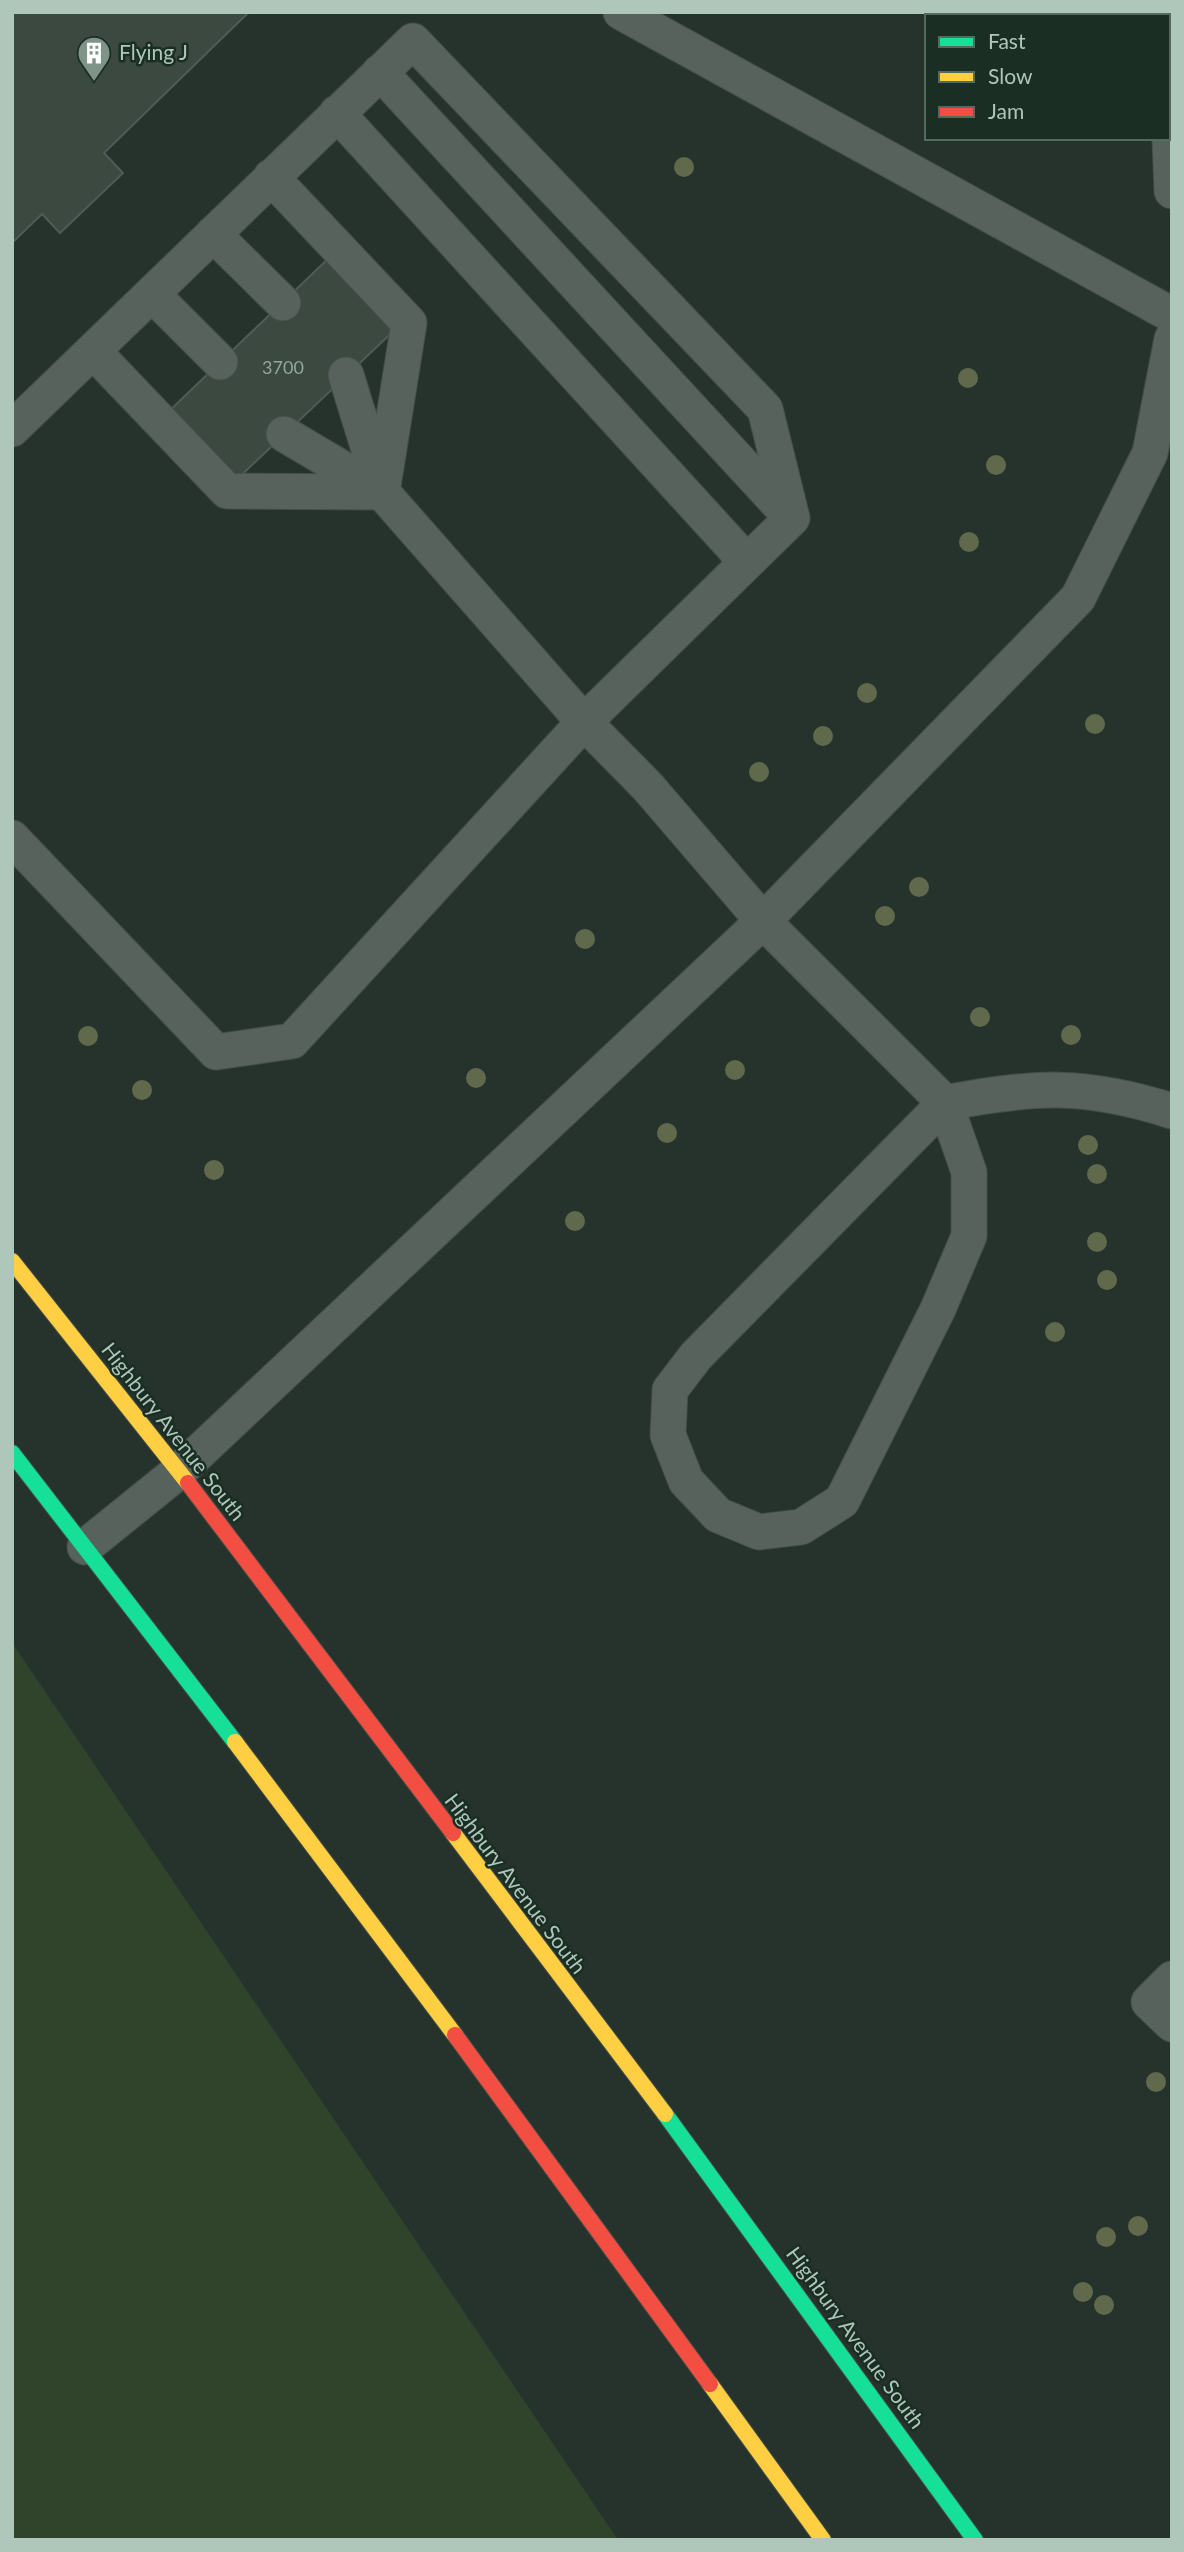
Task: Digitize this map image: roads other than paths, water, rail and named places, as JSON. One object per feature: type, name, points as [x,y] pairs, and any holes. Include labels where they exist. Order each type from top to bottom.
[{"type":"main road","name":"Highbury Avenue South","points":[[12,1261],[179,1471],[696,2155],[975,2540]]},
{"type":"main road","points":[[12,1453],[211,1708],[603,2233],[823,2540]]},
{"type":"lane","points":[[621,12],[1172,315]]},
{"type":"lane","points":[[12,429],[413,41],[765,409],[792,518]]},
{"type":"lane","points":[[380,72],[792,518]]},
{"type":"lane","points":[[337,113],[746,561]]},
{"type":"lane","points":[[1170,140],[1172,191]]},
{"type":"lane","points":[[271,177],[409,323],[382,492]]},
{"type":"lane","points":[[213,234],[283,303]]},
{"type":"lane","points":[[152,294],[220,362]]},
{"type":"lane","points":[[85,1547],[179,1471],[763,921],[1078,598],[1150,453],[1172,339]]},
{"type":"lane","points":[[93,351],[227,491],[382,492]]},
{"type":"lane","points":[[346,374],[382,492]]},
{"type":"lane","points":[[284,433],[382,492],[584,722],[648,786],[763,921],[945,1103],[969,1172],[969,1236],[932,1321],[842,1501],[801,1527],[759,1532],[718,1515],[686,1481],[668,1434],[670,1390],[696,1356],[945,1103],[1010,1091],[1059,1088],[1126,1096],[1172,1111]]},
{"type":"lane","points":[[12,838],[216,1052],[292,1041],[584,722],[792,518]]},
{"type":"lane","points":[[1172,1979],[1149,2002],[1172,2024]]},
{"type":"place","name":"Flying J","points":[[94,83]]}]
